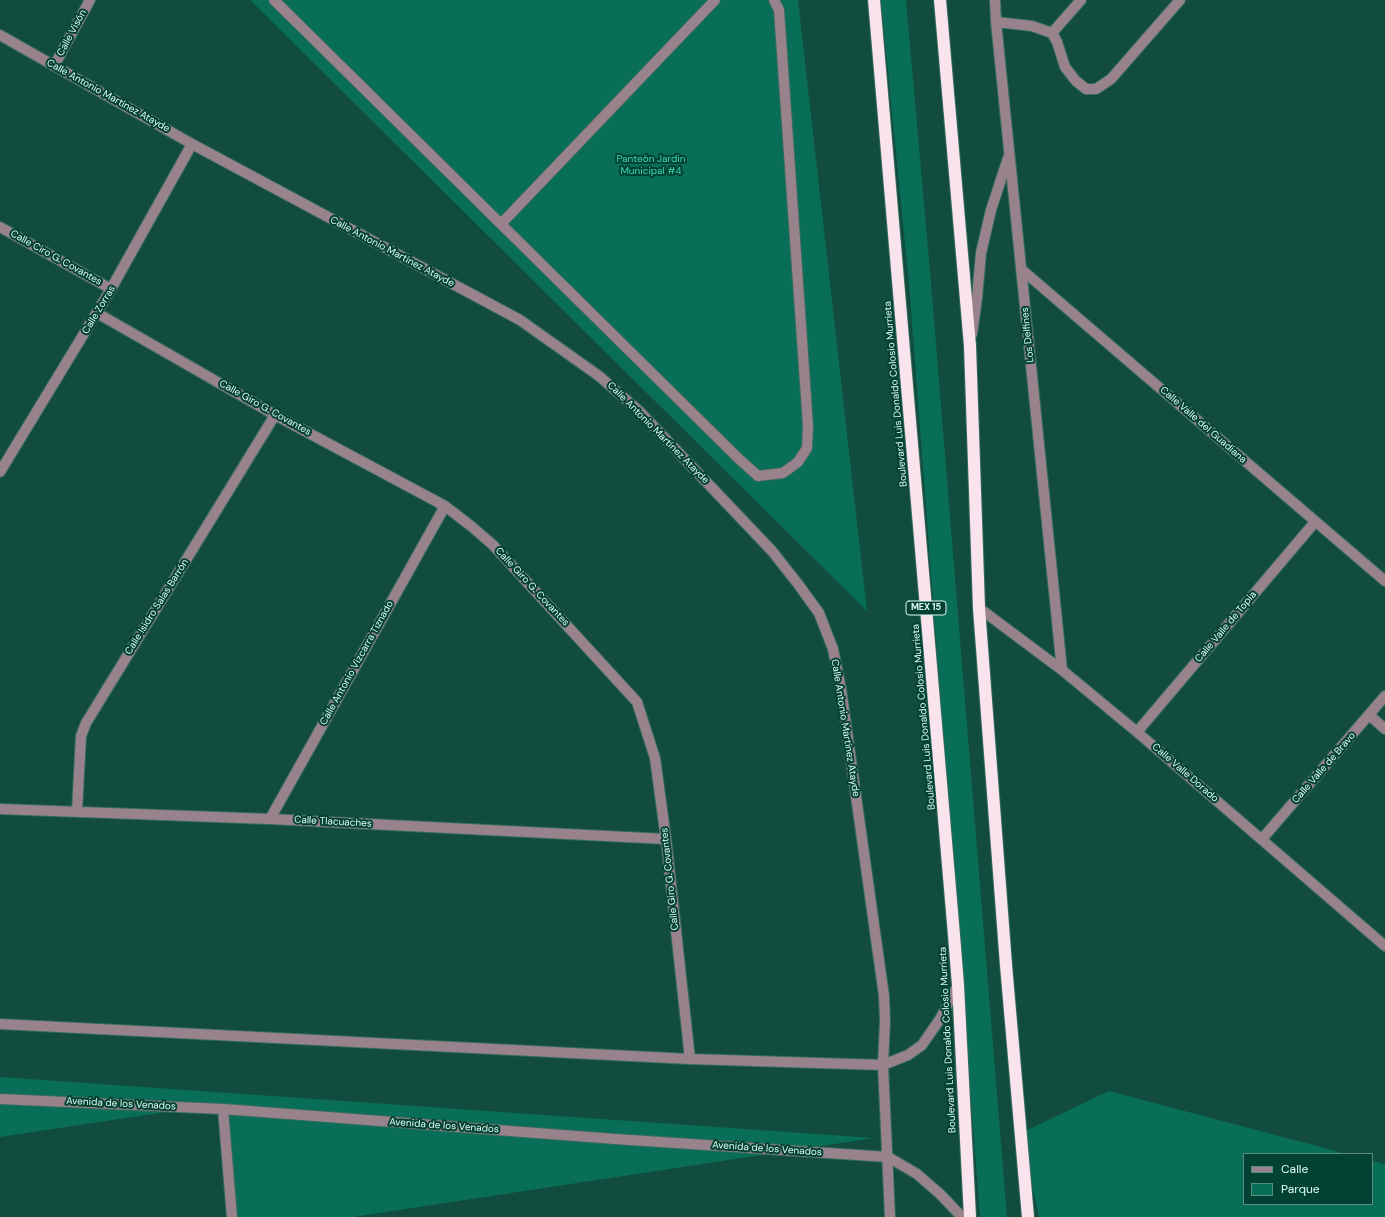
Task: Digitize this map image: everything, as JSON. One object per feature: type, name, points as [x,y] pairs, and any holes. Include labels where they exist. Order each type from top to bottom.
[{"type":"highway","name":"Boulevard Luis Donaldo Colosio Murrieta","points":[[874,0],[958,985],[970,1217]]},
{"type":"highway","points":[[940,0],[970,346],[979,608],[1006,965],[1028,1217]]},
{"type":"street","name":"Calle Visón","points":[[54,66],[90,0]]},
{"type":"street","points":[[274,0],[739,459],[758,476],[782,474],[798,462],[807,448],[808,426],[778,10],[774,0]]},
{"type":"street","points":[[501,224],[714,0]]},
{"type":"street","name":"Los Delfines","points":[[995,0],[1062,670]]},
{"type":"street","points":[[996,22],[1032,26],[1052,33],[1057,42],[1065,67],[1076,81],[1086,89],[1096,89],[1112,79],[1180,0]]},
{"type":"street","points":[[1052,33],[1079,1]]},
{"type":"street","name":"Calle Antonio Martínez Atayde","points":[[0,35],[192,144],[520,320],[599,376],[639,411],[772,551],[798,584],[819,613],[832,649],[841,689],[884,996],[885,1021],[883,1065],[890,1217]]},
{"type":"street","name":"Calle Zorras","points":[[0,472],[112,289],[192,144]]},
{"type":"street","points":[[970,346],[978,298],[982,253],[991,210],[1010,154]]},
{"type":"street","name":"Calle Ciro G. Covantes","points":[[0,227],[112,289]]},
{"type":"street","name":"Calle Valle del Guadiana","points":[[1021,269],[1385,581]]},
{"type":"street","name":"Calle Giro G. Covantes","points":[[97,313],[275,415],[445,506],[472,526],[493,546],[637,702],[655,758],[666,839],[690,1059]]},
{"type":"street","name":"Calle Isidro Salas Barrón","points":[[77,811],[81,736],[86,723],[275,415]]},
{"type":"street","name":"Calle Antonio Vizcarra Tiznado","points":[[270,819],[445,506]]},
{"type":"street","name":"Calle Valle de Topia","points":[[1137,732],[1315,522]]},
{"type":"street","name":"Calle Valle Dorado","points":[[979,608],[1062,670],[1137,732],[1385,946]]},
{"type":"street","name":"Calle Valle de Bravo","points":[[1262,839],[1385,696]]},
{"type":"street","points":[[1369,715],[1385,729]]},
{"type":"street","name":"Calle Tlacuaches","points":[[0,809],[270,819],[666,839]]},
{"type":"street","points":[[1374,936],[1385,935]]},
{"type":"street","points":[[0,1024],[690,1059],[883,1065],[908,1055],[922,1045],[940,1019],[958,985]]},
{"type":"street","name":"Avenida de los Venados","points":[[0,1099],[223,1109],[615,1139],[888,1157]]},
{"type":"street","points":[[223,1109],[232,1217]]},
{"type":"street","points":[[888,1157],[917,1174],[940,1194],[962,1217]]},
{"type":"green space","name":"Panteón Jardin Municipal #4","points":[[250,0],[798,0],[867,611]]},
{"type":"green space","points":[[881,0],[906,0],[931,283],[1007,1217],[980,1217],[909,284]]},
{"type":"green space","points":[[0,1077],[874,1138],[353,1217],[233,1217],[225,1103],[0,1137]]},
{"type":"green space","points":[[1109,1091],[1343,1153],[1243,1153],[1243,1205],[1373,1205],[1373,1161],[1385,1164],[1385,1217],[1039,1217],[1021,1133]]}]
